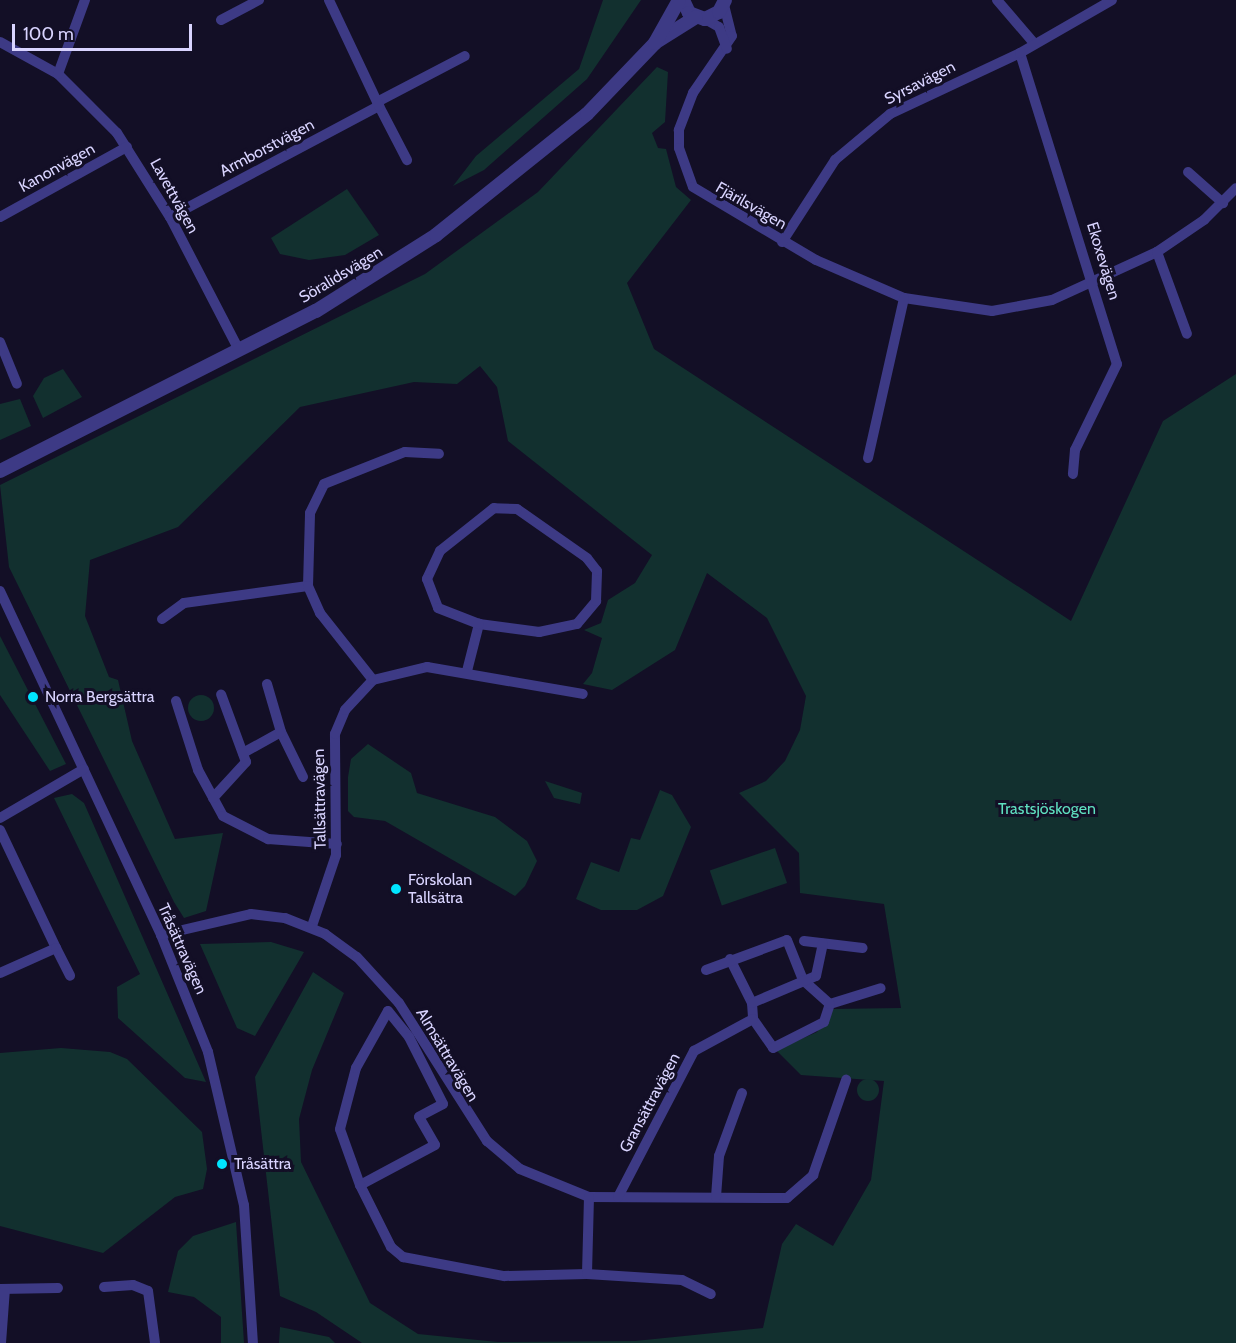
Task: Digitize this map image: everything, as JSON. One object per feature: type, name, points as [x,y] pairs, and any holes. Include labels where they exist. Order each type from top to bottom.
[{"type":"street","points":[[58,74],[85,0]]},
{"type":"street","points":[[221,20],[259,0]]},
{"type":"street","points":[[329,0],[378,104],[408,160]]},
{"type":"street","points":[[681,0],[700,18],[719,27],[727,49]]},
{"type":"street","name":"Söralidsvägen","points":[[0,471],[239,350],[356,286],[496,191],[587,114],[655,44],[681,0]]},
{"type":"street","points":[[998,0],[1033,42]]},
{"type":"street","name":"Syrsavägen","points":[[782,242],[835,160],[857,138],[916,99],[1020,53],[1033,42],[1112,0]]},
{"type":"street","points":[[725,2],[732,36],[727,49]]},
{"type":"street","name":"Söralidsvägen","points":[[655,44],[725,2]]},
{"type":"street","name":"Lavettvägen","points":[[0,42],[58,74],[126,147],[170,217],[239,350]]},
{"type":"street","name":"Fjärilsvägen","points":[[727,49],[685,109],[679,130],[682,157],[700,194],[782,242],[904,298],[970,310],[1017,310],[1094,283],[1157,252],[1223,203],[1236,188]]},
{"type":"street","name":"Ekoxevägen","points":[[1020,53],[1094,283],[1117,364],[1075,450],[1073,474]]},
{"type":"street","name":"Armborstvägen","points":[[170,217],[465,56]]},
{"type":"street","name":"Kanonvägen","points":[[1,215],[126,147]]},
{"type":"street","points":[[1188,172],[1223,203]]},
{"type":"street","points":[[1157,252],[1187,334]]},
{"type":"street","points":[[868,458],[904,298]]},
{"type":"street","points":[[0,342],[17,384]]},
{"type":"street","points":[[373,680],[320,613],[308,586],[310,513],[324,484],[405,452],[439,454]]},
{"type":"street","points":[[494,508],[518,509],[587,558],[597,571],[596,601],[577,624],[539,632],[479,624],[438,608],[428,579],[440,551],[494,508]]},
{"type":"street","points":[[162,619],[184,603],[308,586]]},
{"type":"street","name":"Tråsättravägen","points":[[0,591],[161,935],[223,1101],[244,1205],[253,1343]]},
{"type":"street","points":[[466,671],[479,624]]},
{"type":"street","name":"Tallsättravägen","points":[[312,926],[331,878],[337,844],[334,734],[345,710],[373,680],[417,666],[466,671],[583,694]]},
{"type":"street","points":[[267,684],[281,732],[303,777]]},
{"type":"street","points":[[213,798],[242,770],[243,753],[221,694]]},
{"type":"street","points":[[176,701],[198,770],[224,816],[268,839],[337,844]]},
{"type":"street","points":[[243,753],[281,732]]},
{"type":"street","points":[[0,818],[84,769]]},
{"type":"street","points":[[0,830],[70,976]]},
{"type":"street","name":"Almsättravägen","points":[[161,935],[244,915],[312,926],[357,957],[399,1003],[487,1141],[520,1169],[589,1197],[787,1198],[806,1185],[842,1103],[846,1080]]},
{"type":"street","points":[[706,970],[730,959],[787,940],[803,980],[830,1004]]},
{"type":"street","points":[[804,941],[863,948]]},
{"type":"street","points":[[752,1003],[816,976],[823,944]]},
{"type":"street","points":[[0,973],[56,948]]},
{"type":"street","points":[[730,959],[752,1003],[753,1019],[773,1048],[824,1022],[830,1004]]},
{"type":"street","points":[[830,1004],[881,987]]},
{"type":"street","points":[[360,1185],[435,1145],[419,1117],[443,1104],[409,1037],[388,1011],[356,1068],[342,1118],[344,1144],[360,1185],[392,1247],[402,1257],[480,1269],[520,1278],[587,1274],[682,1280],[711,1294]]},
{"type":"street","name":"Gransättravägen","points":[[618,1197],[694,1051],[753,1019]]},
{"type":"street","points":[[717,1197],[719,1156],[742,1093]]},
{"type":"street","points":[[587,1274],[589,1197]]},
{"type":"street","points":[[104,1287],[134,1285],[148,1291],[155,1343]]},
{"type":"street","points":[[1,1343],[2,1289],[58,1288]]},
{"type":"green space","points":[[603,0],[641,0],[587,79],[484,170],[453,186],[476,156],[579,69]]},
{"type":"green space","name":"Trastsjöskogen","points":[[657,67],[668,72],[665,122],[652,133],[658,148],[666,149],[676,187],[691,200],[627,283],[654,349],[1071,621],[1163,421],[1236,374],[1236,1343],[362,1343],[316,1312],[280,1296],[255,1077],[313,972],[344,993],[312,1070],[299,1119],[301,1162],[370,1303],[418,1334],[498,1342],[635,1341],[763,1328],[782,1244],[796,1224],[833,1246],[871,1180],[884,1081],[801,1075],[776,1050],[817,1032],[833,1009],[901,1008],[884,904],[800,893],[799,853],[739,793],[766,781],[785,761],[800,730],[806,696],[767,618],[707,573],[675,650],[612,690],[583,684],[592,673],[602,638],[584,630],[601,623],[608,600],[635,583],[652,555],[508,441],[497,387],[480,366],[457,384],[414,382],[300,407],[178,527],[90,560],[85,616],[109,677],[118,680],[132,741],[175,839],[223,833],[206,911],[184,918],[174,902],[9,567],[0,485],[425,274],[538,192]]},
{"type":"green space","points":[[347,189],[379,235],[345,255],[309,260],[280,254],[271,238]]},
{"type":"green space","points":[[63,369],[82,397],[43,418],[33,396],[44,378]]},
{"type":"green space","points":[[20,399],[31,426],[0,440],[0,404]]},
{"type":"green space","points":[[0,636],[66,764],[50,771],[0,695]]},
{"type":"green space","points":[[201,695],[210,699],[214,708],[210,717],[201,721],[192,717],[188,708],[192,699]]},
{"type":"green space","points":[[368,744],[411,773],[417,793],[495,817],[527,841],[537,861],[525,886],[515,896],[385,821],[354,817],[348,811],[348,777],[351,759]]},
{"type":"green space","points":[[545,781],[582,793],[580,804],[554,798]]},
{"type":"green space","points":[[660,790],[672,795],[691,827],[663,896],[637,910],[601,910],[576,899],[591,862],[619,872],[631,838],[640,840]]},
{"type":"green space","points":[[72,794],[84,803],[206,1082],[185,1078],[118,1018],[117,987],[140,974],[54,798]]},
{"type":"green space","points":[[775,848],[787,883],[722,905],[710,870]]},
{"type":"green space","points":[[271,942],[304,952],[255,1036],[237,1028],[200,944]]},
{"type":"green space","points":[[61,1048],[110,1052],[127,1059],[202,1132],[207,1169],[203,1189],[175,1197],[103,1253],[0,1226],[0,1053]]},
{"type":"green space","points":[[864,1079],[872,1079],[879,1086],[879,1094],[872,1101],[864,1101],[857,1094],[857,1086]]},
{"type":"green space","points":[[236,1222],[244,1343],[221,1343],[221,1317],[194,1297],[168,1292],[178,1251],[193,1236]]},
{"type":"green space","points":[[280,1327],[329,1337],[335,1343],[279,1343]]},
{"type":"place","name":"Norra Bergsättra","points":[[33,697]]},
{"type":"place","name":"Förskolan Tallsätra","points":[[396,889]]},
{"type":"place","name":"Tråsättra","points":[[222,1164]]}]
